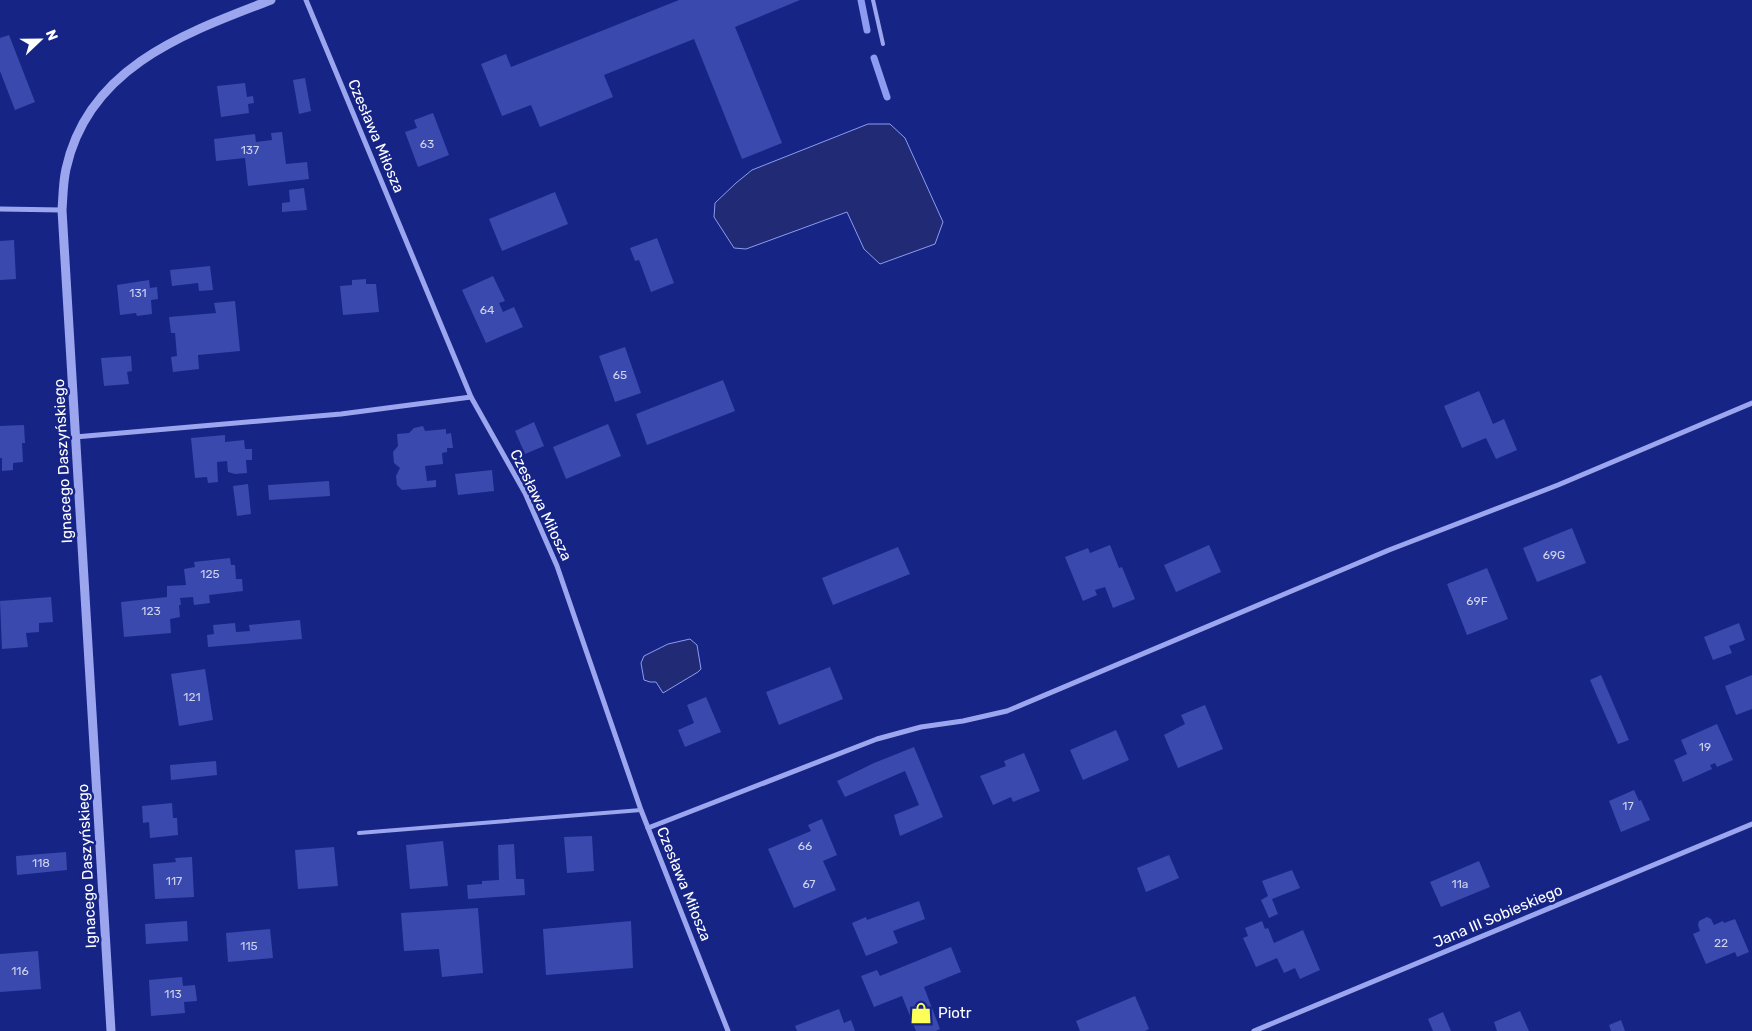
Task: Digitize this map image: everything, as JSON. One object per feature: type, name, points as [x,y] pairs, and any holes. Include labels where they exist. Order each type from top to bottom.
[{"type":"street","name":"Ignacego Daszyńskiego","points":[[111,1031],[62,210],[66,170],[82,125],[95,104],[127,70],[148,55],[178,39],[271,0]]},
{"type":"street","name":"Czesława Miłosza","points":[[306,0],[471,397],[525,493],[557,566],[641,810],[728,1031]]},
{"type":"street","points":[[0,210],[62,210]]},
{"type":"street","points":[[75,437],[341,414],[471,397]]},
{"type":"street","points":[[648,828],[877,739],[922,727],[963,721],[1007,711],[1389,550],[1558,486],[1752,403]]},
{"type":"street","name":"Jana III Sobieskiego","points":[[1254,1031],[1752,824]]},
{"type":"lane","points":[[873,0],[883,44]]},
{"type":"lane","points":[[359,833],[641,810]]},
{"type":"shaded area","points":[[868,124],[890,124],[905,138],[943,222],[935,244],[880,264],[864,249],[847,212],[746,249],[734,248],[714,217],[715,203],[736,183],[752,170]]},
{"type":"shaded area","points":[[690,639],[697,645],[701,669],[698,672],[663,693],[656,682],[644,680],[641,663],[644,656],[668,644]]},
{"type":"building","points":[[679,0],[800,0],[735,27],[782,143],[742,159],[694,39],[604,75],[613,97],[540,127],[531,105],[502,116],[481,64],[506,54],[511,67]]},
{"type":"building","points":[[9,35],[35,102],[15,110],[0,71],[0,38]]},
{"type":"building","points":[[305,78],[311,111],[299,114],[293,80]]},
{"type":"building","points":[[245,83],[247,97],[253,96],[254,103],[248,104],[249,113],[221,117],[217,86]]},
{"type":"building","points":[[433,113],[449,155],[418,167],[405,132],[417,128],[414,120]]},
{"type":"building","points":[[282,132],[286,164],[307,162],[309,179],[248,186],[245,158],[216,161],[214,139],[255,134],[256,142],[272,140],[271,133]]},
{"type":"building","points":[[304,188],[307,210],[282,212],[282,203],[290,202],[289,190]]},
{"type":"building","points":[[555,192],[568,224],[502,251],[489,219]]},
{"type":"building","points":[[657,238],[674,283],[651,292],[639,260],[635,261],[630,248]]},
{"type":"building","points":[[14,240],[16,279],[0,280],[0,241]]},
{"type":"building","points":[[210,266],[213,290],[199,291],[198,283],[172,286],[170,270]]},
{"type":"building","points":[[493,276],[505,301],[499,303],[503,312],[514,307],[523,327],[486,343],[462,290]]},
{"type":"building","points":[[366,279],[366,284],[376,284],[379,312],[343,315],[340,286],[352,285],[352,280]]},
{"type":"building","points":[[149,280],[150,288],[157,287],[158,299],[151,300],[152,314],[137,316],[136,313],[120,315],[117,285]]},
{"type":"building","points":[[235,301],[240,351],[198,355],[199,369],[173,372],[171,357],[177,356],[175,333],[171,333],[169,317],[216,313],[214,303]]},
{"type":"building","points":[[625,347],[641,393],[615,402],[599,356]]},
{"type":"building","points":[[131,356],[132,371],[127,372],[129,384],[104,386],[101,358]]},
{"type":"building","points":[[723,380],[735,411],[647,445],[636,414]]},
{"type":"building","points":[[1479,391],[1493,424],[1504,419],[1517,450],[1496,459],[1486,438],[1462,448],[1444,406]]},
{"type":"building","points":[[534,422],[544,446],[525,454],[515,431]]},
{"type":"building","points":[[608,424],[621,456],[566,479],[553,447]]},
{"type":"building","points":[[24,425],[25,443],[22,443],[23,462],[13,463],[13,470],[2,471],[0,426]]},
{"type":"building","points":[[423,426],[425,431],[446,429],[446,434],[451,433],[453,448],[447,448],[447,452],[442,453],[443,464],[425,466],[427,481],[436,480],[436,487],[402,490],[397,485],[396,476],[400,468],[394,463],[393,452],[398,446],[397,434],[409,433],[414,428]]},
{"type":"building","points":[[225,435],[225,442],[244,440],[245,449],[252,449],[252,460],[246,460],[247,473],[235,474],[228,472],[227,461],[217,462],[218,482],[208,483],[207,477],[195,478],[191,438]]},
{"type":"building","points":[[492,470],[494,491],[458,495],[455,474]]},
{"type":"building","points":[[329,481],[330,496],[269,500],[268,485]]},
{"type":"building","points":[[248,484],[251,514],[237,516],[233,486]]},
{"type":"building","points":[[1572,528],[1586,563],[1537,582],[1523,548]]},
{"type":"building","points":[[1110,545],[1119,568],[1122,567],[1135,599],[1113,608],[1105,587],[1095,590],[1097,595],[1083,601],[1065,557],[1088,548],[1090,553]]},
{"type":"building","points":[[1209,545],[1221,572],[1176,592],[1164,565]]},
{"type":"building","points":[[898,547],[910,574],[833,605],[822,578]]},
{"type":"building","points":[[230,558],[231,565],[235,565],[236,579],[242,579],[243,591],[209,595],[210,603],[194,605],[193,597],[180,598],[180,617],[170,619],[171,633],[124,637],[121,602],[167,597],[167,586],[186,585],[184,569],[195,567],[194,562]]},
{"type":"building","points":[[1487,568],[1508,619],[1467,635],[1447,584]]},
{"type":"building","points":[[51,597],[53,622],[39,623],[39,632],[26,633],[28,647],[2,649],[0,601]]},
{"type":"building","points":[[300,620],[302,639],[208,647],[207,635],[214,634],[213,625],[235,623],[236,632],[250,631],[249,625]]},
{"type":"building","points":[[1739,623],[1745,640],[1729,646],[1732,653],[1713,660],[1704,637]]},
{"type":"building","points":[[830,667],[843,699],[779,725],[766,692]]},
{"type":"building","points":[[205,669],[213,720],[179,726],[171,674]]},
{"type":"building","points":[[1601,675],[1629,740],[1618,744],[1590,680]]},
{"type":"building","points":[[1752,675],[1752,709],[1736,715],[1725,686]]},
{"type":"building","points":[[706,697],[721,732],[685,747],[678,730],[694,723],[687,705]]},
{"type":"building","points":[[1205,705],[1223,749],[1178,768],[1164,735],[1185,724],[1181,715]]},
{"type":"building","points":[[1717,724],[1733,760],[1717,767],[1715,763],[1710,765],[1712,769],[1683,782],[1674,760],[1687,754],[1681,740]]},
{"type":"building","points":[[1116,730],[1129,760],[1083,780],[1070,750]]},
{"type":"building","points":[[914,747],[943,817],[900,836],[894,815],[919,805],[905,771],[845,797],[837,781],[874,763]]},
{"type":"building","points":[[1024,753],[1040,791],[1013,802],[1011,797],[993,805],[980,776],[1006,766],[1004,761]]},
{"type":"building","points":[[216,761],[217,775],[171,780],[170,765]]},
{"type":"building","points":[[1634,790],[1650,820],[1621,832],[1609,801]]},
{"type":"building","points":[[172,803],[173,818],[177,818],[178,835],[150,838],[149,822],[143,823],[142,806]]},
{"type":"building","points":[[822,819],[837,855],[823,861],[836,890],[794,908],[768,849],[811,831],[808,825]]},
{"type":"building","points":[[592,836],[594,871],[567,873],[564,837]]},
{"type":"building","points":[[443,841],[448,886],[410,889],[406,845]]},
{"type":"building","points":[[514,844],[516,879],[524,879],[525,895],[468,899],[467,885],[482,884],[482,881],[499,880],[498,845]]},
{"type":"building","points":[[334,847],[338,886],[298,889],[295,850]]},
{"type":"building","points":[[66,852],[67,870],[17,875],[16,856]]},
{"type":"building","points":[[1169,855],[1179,878],[1146,892],[1137,868]]},
{"type":"building","points":[[192,857],[194,897],[155,899],[153,864],[176,862],[175,858]]},
{"type":"building","points":[[1479,861],[1490,887],[1441,907],[1430,882]]},
{"type":"building","points":[[1292,870],[1300,888],[1272,899],[1278,914],[1269,918],[1261,900],[1268,896],[1262,881]]},
{"type":"building","points":[[919,901],[925,919],[893,931],[898,943],[866,956],[852,923],[866,917],[867,920]]},
{"type":"building","points":[[478,908],[483,973],[442,977],[439,949],[404,951],[401,913]]},
{"type":"building","points":[[1707,917],[1711,919],[1714,925],[1735,919],[1749,952],[1737,957],[1735,952],[1706,964],[1693,934],[1700,931],[1699,921]]},
{"type":"building","points":[[187,921],[188,941],[146,944],[145,924]]},
{"type":"building","points":[[631,921],[633,968],[546,975],[543,929]]},
{"type":"building","points":[[1262,921],[1265,929],[1268,928],[1274,943],[1303,930],[1320,970],[1300,979],[1295,968],[1284,973],[1277,958],[1256,967],[1243,938],[1248,936],[1245,928]]},
{"type":"building","points":[[270,929],[273,958],[228,962],[226,933]]},
{"type":"building","points":[[951,947],[961,972],[924,987],[940,1029],[936,1031],[916,1031],[902,996],[874,1007],[861,976],[877,970],[880,976]]},
{"type":"building","points":[[38,951],[41,989],[0,992],[0,954]]},
{"type":"building","points":[[182,977],[183,986],[195,985],[197,1001],[184,1002],[185,1013],[151,1016],[149,980]]},
{"type":"building","points":[[1135,996],[1149,1029],[1145,1031],[1080,1031],[1076,1021]]},
{"type":"building","points":[[839,1009],[844,1023],[851,1020],[855,1031],[797,1031],[795,1026]]},
{"type":"building","points":[[1520,1011],[1529,1031],[1497,1031],[1494,1022]]},
{"type":"building","points":[[1443,1012],[1451,1031],[1433,1031],[1428,1019]]},
{"type":"building","points":[[1621,1020],[1625,1031],[1611,1031],[1609,1025]]},
{"type":"waterway","points":[[861,0],[867,30]]},
{"type":"waterway","points":[[874,58],[887,97]]},
{"type":"place","name":"Piotr","points":[[921,1013]]}]
